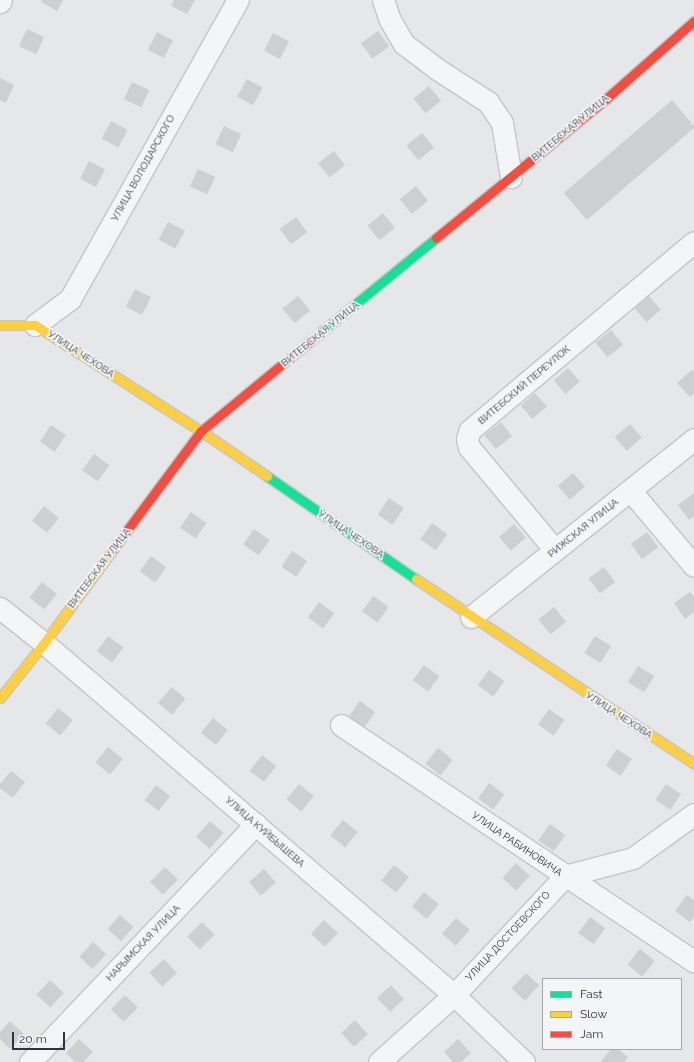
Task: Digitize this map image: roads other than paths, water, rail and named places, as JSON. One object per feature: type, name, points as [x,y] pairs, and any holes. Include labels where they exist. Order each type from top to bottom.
[{"type":"street","name":"УЛИЦА ВОЛОДАРСКОГО","points":[[35,325],[70,299],[238,0]]},
{"type":"street","points":[[383,0],[390,20],[404,44],[437,69],[488,102],[502,123],[511,177]]},
{"type":"street","name":"ВИТЕБСКАЯ УЛИЦА","points":[[0,698],[44,643],[201,431],[607,98],[694,21]]},
{"type":"street","name":"ВИТЕБСКИЙ ПЕРЕУЛОК","points":[[555,550],[469,447],[467,439],[470,430],[694,242]]},
{"type":"street","points":[[0,325],[35,325]]},
{"type":"street","name":"УЛИЦА ЧЕХОВА","points":[[35,325],[201,431],[471,617],[694,764]]},
{"type":"street","name":"РИЖСКАЯ УЛИЦА","points":[[471,617],[694,439]]},
{"type":"street","points":[[630,490],[694,566]]},
{"type":"street","name":"УЛИЦА КУЙБЫШЕВА","points":[[0,608],[44,643],[454,995],[524,1062]]},
{"type":"street","name":"УЛИЦА РАБИНОВИЧА","points":[[341,725],[694,961]]},
{"type":"street","points":[[565,876],[634,858],[694,814]]},
{"type":"street","name":"НАРЫМСКАЯ УЛИЦА","points":[[30,1062],[256,824]]},
{"type":"street","name":"УЛИЦА ДОСТОЕВСКОГО","points":[[378,1062],[454,995],[565,876]]}]
